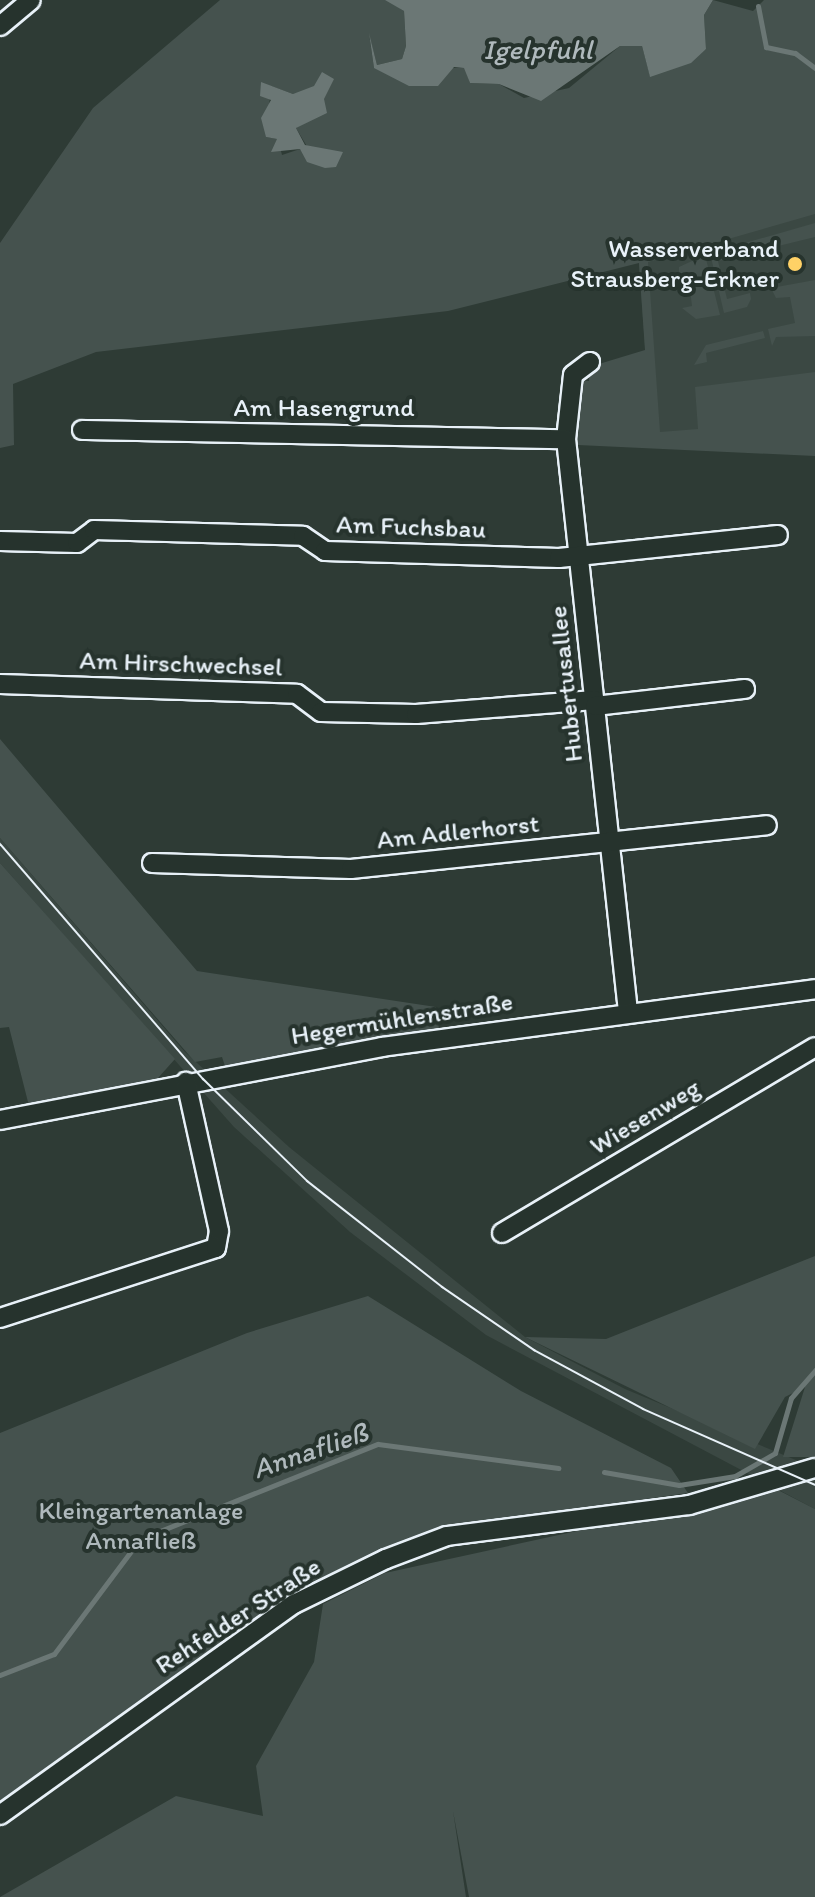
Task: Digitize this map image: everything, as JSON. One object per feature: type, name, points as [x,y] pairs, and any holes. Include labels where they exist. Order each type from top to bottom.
[{"type":"street","points":[[0,26],[31,0]]},
{"type":"street","name":"Hubertusallee","points":[[590,362],[573,375],[566,439],[628,1012]]},
{"type":"street","name":"Am Hasengrund","points":[[82,430],[566,439]]},
{"type":"street","name":"Am Fuchsbau","points":[[0,541],[77,543],[94,530],[303,536],[325,551],[580,555],[778,535]]},
{"type":"street","name":"Am Hirschwechsel","points":[[0,684],[297,694],[321,712],[416,714],[594,703],[745,689]]},
{"type":"street","name":"Am Adlerhorst","points":[[152,863],[351,869],[767,825]]},
{"type":"street","name":"Hegermühlenstraße","points":[[0,1120],[186,1082],[628,1012],[815,989]]},
{"type":"street","name":"Wiesenweg","points":[[502,1233],[815,1047]]},
{"type":"street","points":[[0,1318],[216,1248],[219,1231],[186,1082]]},
{"type":"street","name":"Rehfelder Straße","points":[[0,1815],[294,1604],[386,1559],[447,1536],[689,1505],[815,1468]]},
{"type":"shaded area","points":[[815,181],[815,451],[652,447],[639,263]]},
{"type":"shaded area","points":[[0,838],[185,1052],[289,1147],[525,1337],[625,1389],[815,1468],[815,1509],[486,1335],[350,1232],[234,1127],[0,863]]},
{"type":"green space","points":[[220,0],[388,0],[404,11],[406,46],[402,59],[377,65],[369,34],[374,68],[465,68],[470,83],[499,84],[524,98],[569,88],[620,46],[642,46],[650,76],[667,70],[706,49],[704,15],[713,0],[753,11],[764,0],[815,0],[815,214],[648,262],[660,432],[698,429],[695,387],[815,372],[815,456],[578,445],[579,381],[589,381],[589,367],[645,350],[639,263],[448,311],[96,352],[13,384],[14,445],[0,448],[0,243],[93,108]],"holes":[[[271,86],[293,94],[326,90],[296,128],[318,165],[300,149],[282,155],[278,139],[266,137]]]},
{"type":"green space","points":[[815,223],[815,237],[718,261],[727,299],[750,293],[751,299],[747,307],[724,313],[710,253]]},
{"type":"green space","points":[[705,255],[720,315],[696,319],[682,308],[692,306],[688,274],[679,275],[679,267]]},
{"type":"green space","points":[[815,280],[815,336],[776,337],[772,346],[768,329],[795,323],[790,297],[776,298],[771,288]]},
{"type":"green space","points":[[763,331],[765,338],[706,353],[707,362],[694,365],[706,345]]},
{"type":"green space","points":[[0,739],[197,971],[436,1007],[439,1029],[225,1066],[222,1057],[195,1062],[0,838]]},
{"type":"green space","points":[[0,863],[175,1059],[158,1078],[29,1106],[9,1027],[0,1028]]},
{"type":"green space","points":[[815,1256],[815,1457],[783,1457],[805,1387],[785,1397],[755,1449],[525,1337],[606,1339]]},
{"type":"green space","name":"Kleingartenanlage Annafließ","points":[[368,1296],[521,1391],[671,1468],[688,1493],[443,1528],[303,1585],[0,1802],[0,1433],[247,1333]]},
{"type":"green space","points":[[774,1488],[815,1509],[815,1897],[469,1897],[453,1811],[466,1897],[0,1897],[176,1796],[263,1816],[256,1766],[314,1662],[323,1604],[385,1573]]},
{"type":"water","name":"Igelpfuhl","points":[[385,0],[713,0],[704,15],[706,49],[691,63],[650,77],[642,46],[620,46],[541,101],[499,84],[470,83],[464,68],[454,67],[438,86],[409,86],[374,68],[369,33],[377,65],[402,59],[406,46],[404,11]]},
{"type":"water","points":[[322,72],[334,79],[324,99],[327,113],[296,128],[305,145],[343,152],[336,167],[325,168],[307,162],[300,149],[271,152],[277,139],[266,137],[261,118],[271,100],[260,96],[261,82],[293,94],[314,86]]},
{"type":"waterway","points":[[758,6],[766,47],[795,53],[815,68]]},
{"type":"waterway","name":"Annafließ","points":[[604,1472],[679,1485],[735,1476],[775,1453],[791,1398],[815,1370]]},
{"type":"waterway","name":"Annafließ","points":[[0,1675],[54,1654],[140,1539],[378,1444],[558,1468]]},
{"type":"tram line","points":[[0,844],[203,1079],[307,1181],[442,1287],[534,1350],[643,1409],[815,1485]]},
{"type":"place","name":"Wasserverband Strausberg-Erkner","points":[[795,264]]}]
